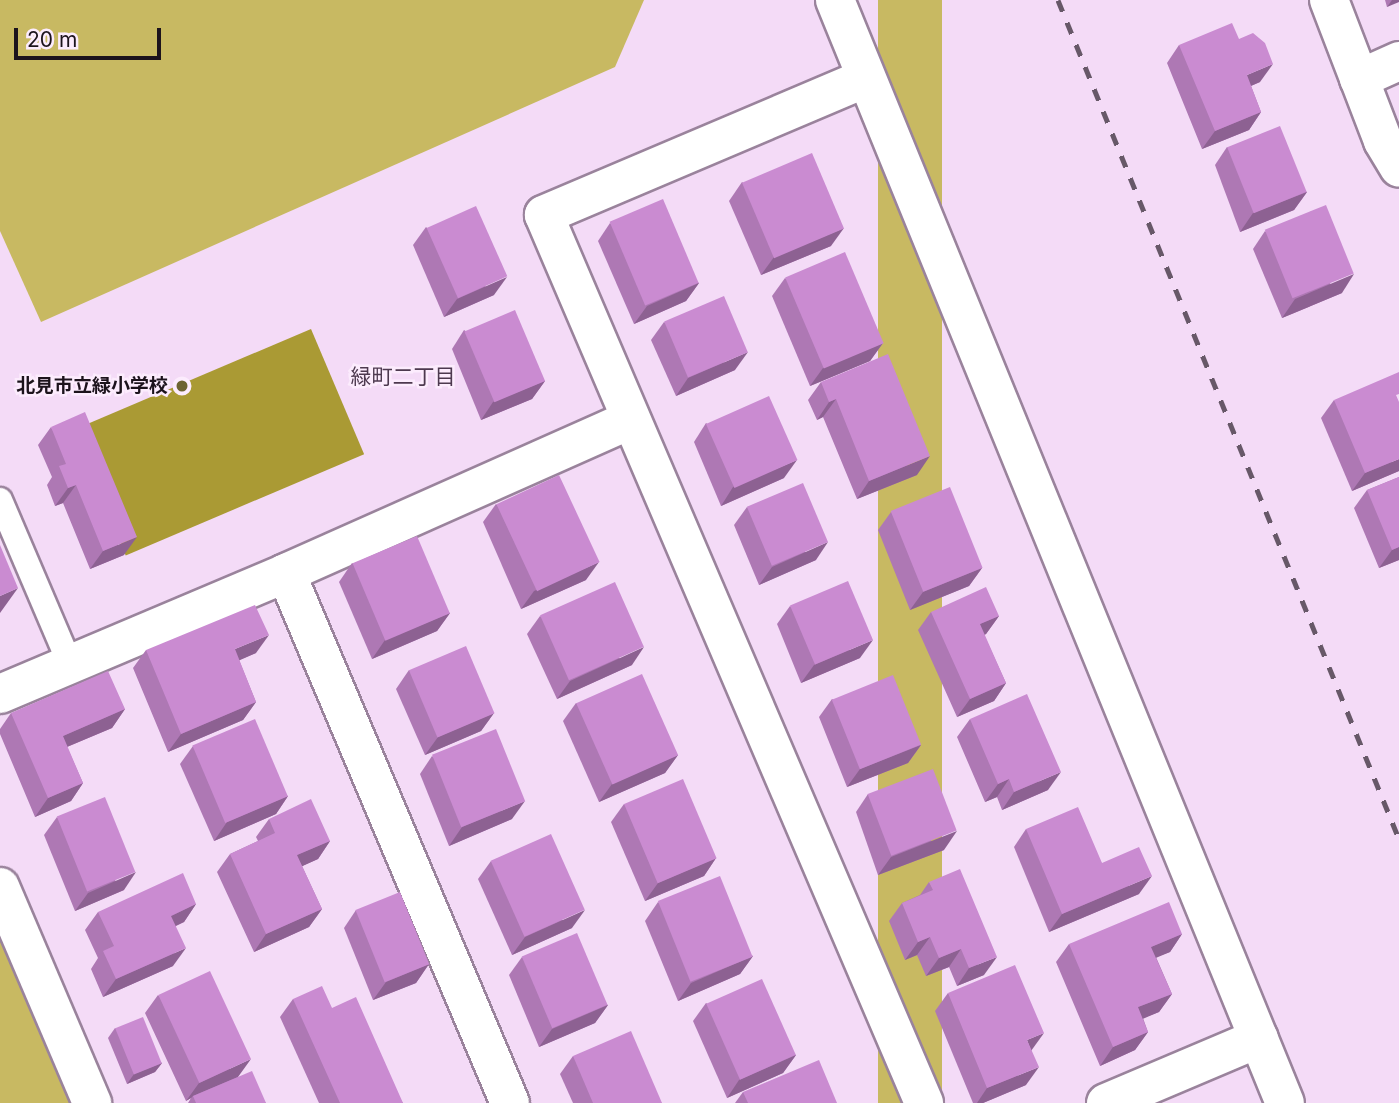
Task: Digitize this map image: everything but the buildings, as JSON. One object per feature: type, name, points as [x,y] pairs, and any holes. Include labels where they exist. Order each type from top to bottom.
[{"type":"street","points":[[835,0],[1285,1103]]},
{"type":"street","points":[[1329,0],[1382,141],[1399,167]]},
{"type":"street","points":[[1359,79],[1399,61]]},
{"type":"street","points":[[866,78],[544,215],[924,1103]]},
{"type":"street","points":[[0,694],[286,573],[630,420]]},
{"type":"street","points":[[286,573],[510,1103]]},
{"type":"street","points":[[0,887],[92,1103]]},
{"type":"street","points":[[1106,1103],[1259,1038]]},
{"type":"lane","points":[[0,499],[70,664]]},
{"type":"shaded area","points":[[0,0],[644,0],[615,67],[41,322],[0,231]]},
{"type":"shaded area","points":[[878,0],[942,0],[942,1103],[878,1103]]},
{"type":"shaded area","points":[[311,329],[364,454],[126,555],[73,430]]},
{"type":"shaded area","points":[[0,938],[70,1103],[0,1103]]},
{"type":"railway","points":[[1058,0],[1399,839]]},
{"type":"place","name":"北見市立緑小学校","points":[[182,386]]},
{"type":"district","name":"緑町二丁目","points":[[403,377]]}]
